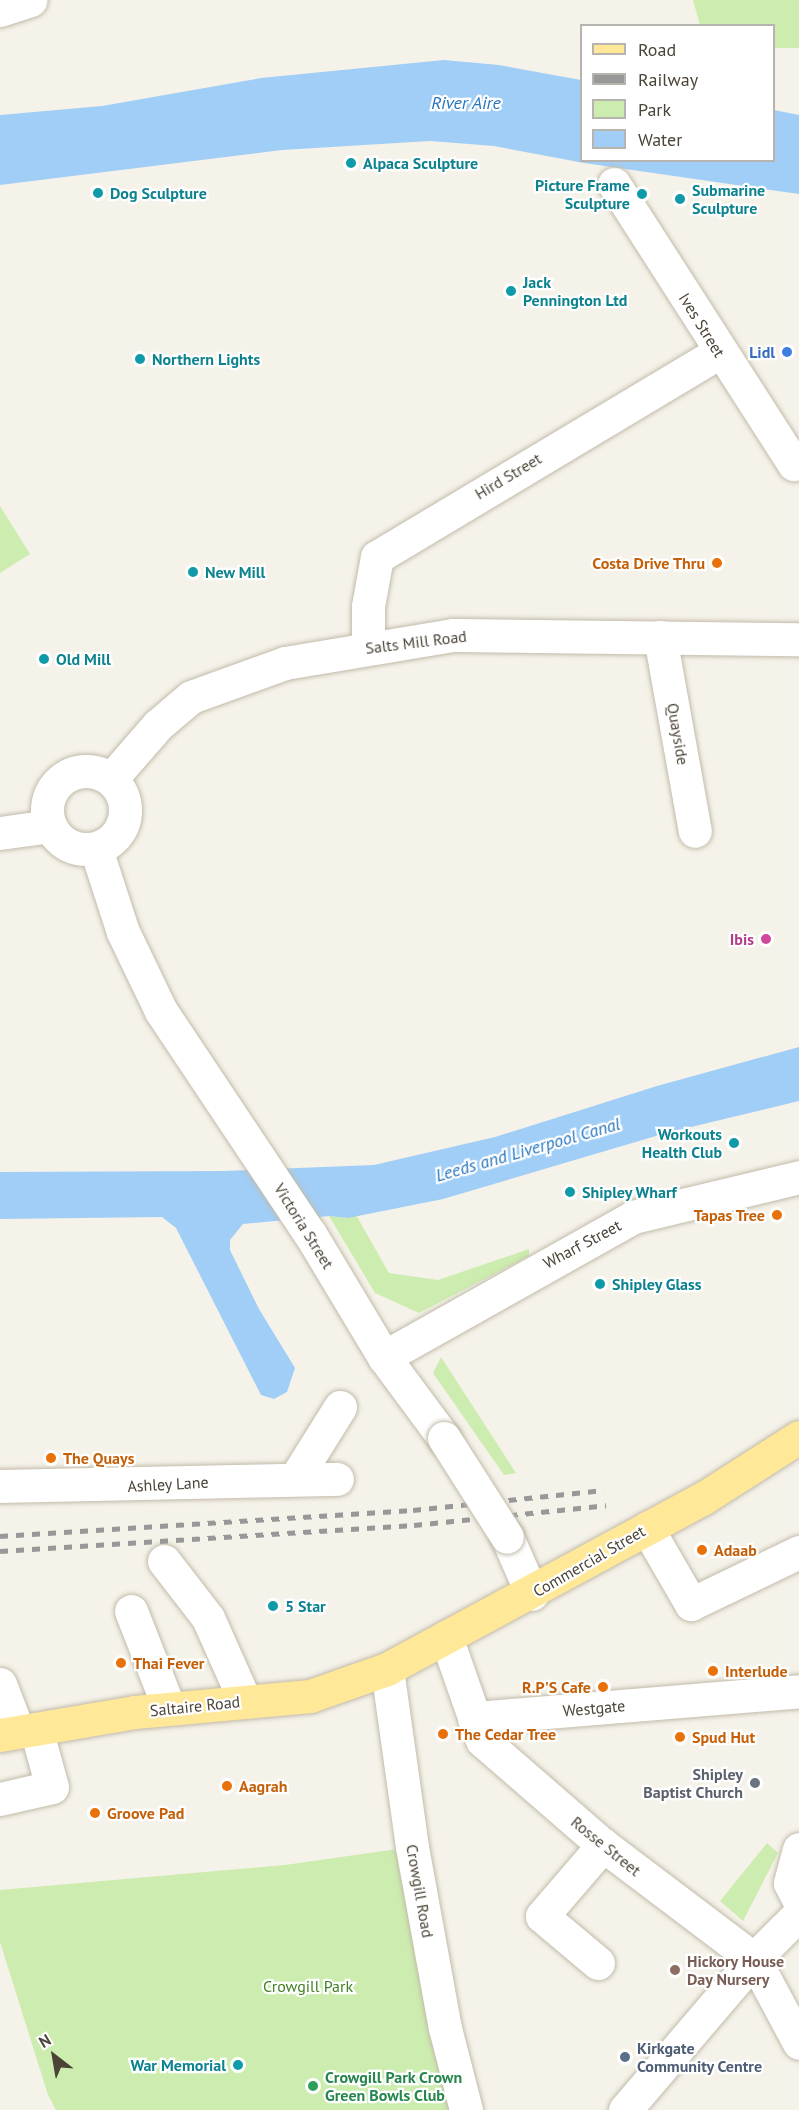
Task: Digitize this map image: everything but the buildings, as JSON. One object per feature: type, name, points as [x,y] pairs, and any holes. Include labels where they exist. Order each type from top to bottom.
[{"type":"main road","name":"Commercial Street","points":[[387,1669],[532,1594],[795,1443]]},
{"type":"main road","name":"Saltaire Road","points":[[18,1731],[170,1708],[310,1696],[387,1669]]},
{"type":"street","points":[[0,10],[30,0]]},
{"type":"street","name":"Ives Street","points":[[614,184],[719,352],[794,464]]},
{"type":"street","name":"Hird Street","points":[[368,647],[369,598],[377,557],[719,352]]},
{"type":"street","name":"Salts Mill Road","points":[[111,779],[158,725],[191,697],[285,663],[368,647],[453,635],[799,639]]},
{"type":"street","name":"Quayside","points":[[660,637],[695,831]]},
{"type":"street","points":[[85,770],[111,779],[120,789],[126,814],[114,839],[96,849],[74,848],[62,841],[50,826],[46,813],[49,796],[60,780],[85,770]]},
{"type":"street","points":[[0,834],[50,826]]},
{"type":"street","name":"Victoria Street","points":[[96,849],[123,932],[161,1011],[309,1234],[384,1357],[444,1438],[507,1537],[532,1594]]},
{"type":"street","name":"Wharf Street","points":[[384,1357],[633,1217],[798,1181]]},
{"type":"street","points":[[296,1479],[339,1407]]},
{"type":"street","name":"Ashley Lane","points":[[0,1486],[138,1486],[337,1479]]},
{"type":"street","points":[[647,1528],[691,1604],[799,1552]]},
{"type":"street","points":[[164,1561],[208,1618],[246,1701]]},
{"type":"street","points":[[131,1611],[170,1708]]},
{"type":"street","points":[[446,1637],[474,1718]]},
{"type":"street","name":"Crowgill Road","points":[[387,1669],[412,1846],[445,2028],[466,2110]]},
{"type":"street","points":[[0,1684],[18,1731],[52,1787],[0,1799]]},
{"type":"street","name":"Westgate","points":[[474,1718],[799,1691]]},
{"type":"street","name":"Rosse Street","points":[[474,1718],[482,1740],[603,1845],[754,1959]]},
{"type":"street","points":[[597,1963],[542,1916],[603,1845]]},
{"type":"street","points":[[799,1849],[789,1882],[799,1901]]},
{"type":"street","points":[[625,2110],[754,1959],[799,1914]]},
{"type":"street","points":[[754,1959],[799,2043]]},
{"type":"green space","points":[[693,0],[799,0],[799,48],[775,48],[775,24],[700,24]]},
{"type":"green space","points":[[0,506],[30,554],[0,573]]},
{"type":"green space","points":[[356,1215],[389,1273],[438,1280],[529,1249],[529,1256],[419,1313],[375,1293],[329,1216],[348,1218]]},
{"type":"green space","points":[[441,1357],[516,1473],[504,1475],[433,1373]]},
{"type":"green space","points":[[767,1843],[778,1853],[743,1921],[720,1901]]},
{"type":"green space","name":"Crowgill Park","points":[[412,1847],[455,2110],[56,2110],[48,2095],[0,1942],[0,1890],[285,1865]]},
{"type":"water","name":"River Aire","points":[[444,60],[499,65],[580,80],[580,162],[775,162],[775,110],[799,115],[799,194],[584,163],[494,146],[430,141],[282,150],[0,185],[0,115],[102,106],[261,78]]},
{"type":"water","name":"Leeds and Liverpool Canal","points":[[799,1047],[799,1101],[666,1133],[443,1199],[348,1218],[329,1216],[243,1224],[230,1240],[230,1250],[259,1309],[295,1368],[287,1392],[274,1399],[261,1395],[176,1228],[162,1217],[0,1219],[0,1172],[224,1171],[374,1165],[495,1137],[657,1086]]},
{"type":"railway","points":[[0,1536],[413,1510],[604,1490]]},
{"type":"railway","points":[[0,1551],[414,1525],[606,1505]]},
{"type":"place","name":"Alpaca Sculpture","points":[[351,163]]},
{"type":"place","name":"Dog Sculpture","points":[[98,193]]},
{"type":"place","name":"Picture Frame Sculpture","points":[[642,194]]},
{"type":"place","name":"Submarine Sculpture","points":[[680,199]]},
{"type":"place","name":"Jack Pennington Ltd","points":[[511,291]]},
{"type":"place","name":"Lidl","points":[[787,352]]},
{"type":"place","name":"Northern Lights","points":[[140,359]]},
{"type":"place","name":"Costa Drive Thru","points":[[717,563]]},
{"type":"place","name":"New Mill","points":[[193,572]]},
{"type":"place","name":"Old Mill","points":[[44,659]]},
{"type":"place","name":"Ibis","points":[[766,939]]},
{"type":"place","name":"Workouts Health Club","points":[[734,1143]]},
{"type":"place","name":"Shipley Wharf","points":[[570,1192]]},
{"type":"place","name":"Tapas Tree","points":[[777,1215]]},
{"type":"place","name":"Shipley Glass","points":[[600,1284]]},
{"type":"place","name":"The Quays","points":[[51,1458]]},
{"type":"place","name":"Adaab","points":[[702,1550]]},
{"type":"place","name":"5 Star","points":[[273,1606]]},
{"type":"place","name":"Thai Fever","points":[[121,1663]]},
{"type":"place","name":"Interlude","points":[[713,1671]]},
{"type":"place","name":"R.P'S Cafe","points":[[603,1687]]},
{"type":"place","name":"The Cedar Tree","points":[[443,1734]]},
{"type":"place","name":"Spud Hut","points":[[680,1737]]},
{"type":"place","name":"Shipley Baptist Church","points":[[755,1783]]},
{"type":"place","name":"Aagrah","points":[[227,1786]]},
{"type":"place","name":"Groove Pad","points":[[95,1813]]},
{"type":"place","name":"Hickory House Day Nursery","points":[[675,1970]]},
{"type":"place","name":"Kirkgate Community Centre","points":[[625,2057]]},
{"type":"place","name":"War Memorial","points":[[238,2065]]},
{"type":"place","name":"Crowgill Park Crown Green Bowls Club","points":[[313,2086]]}]
